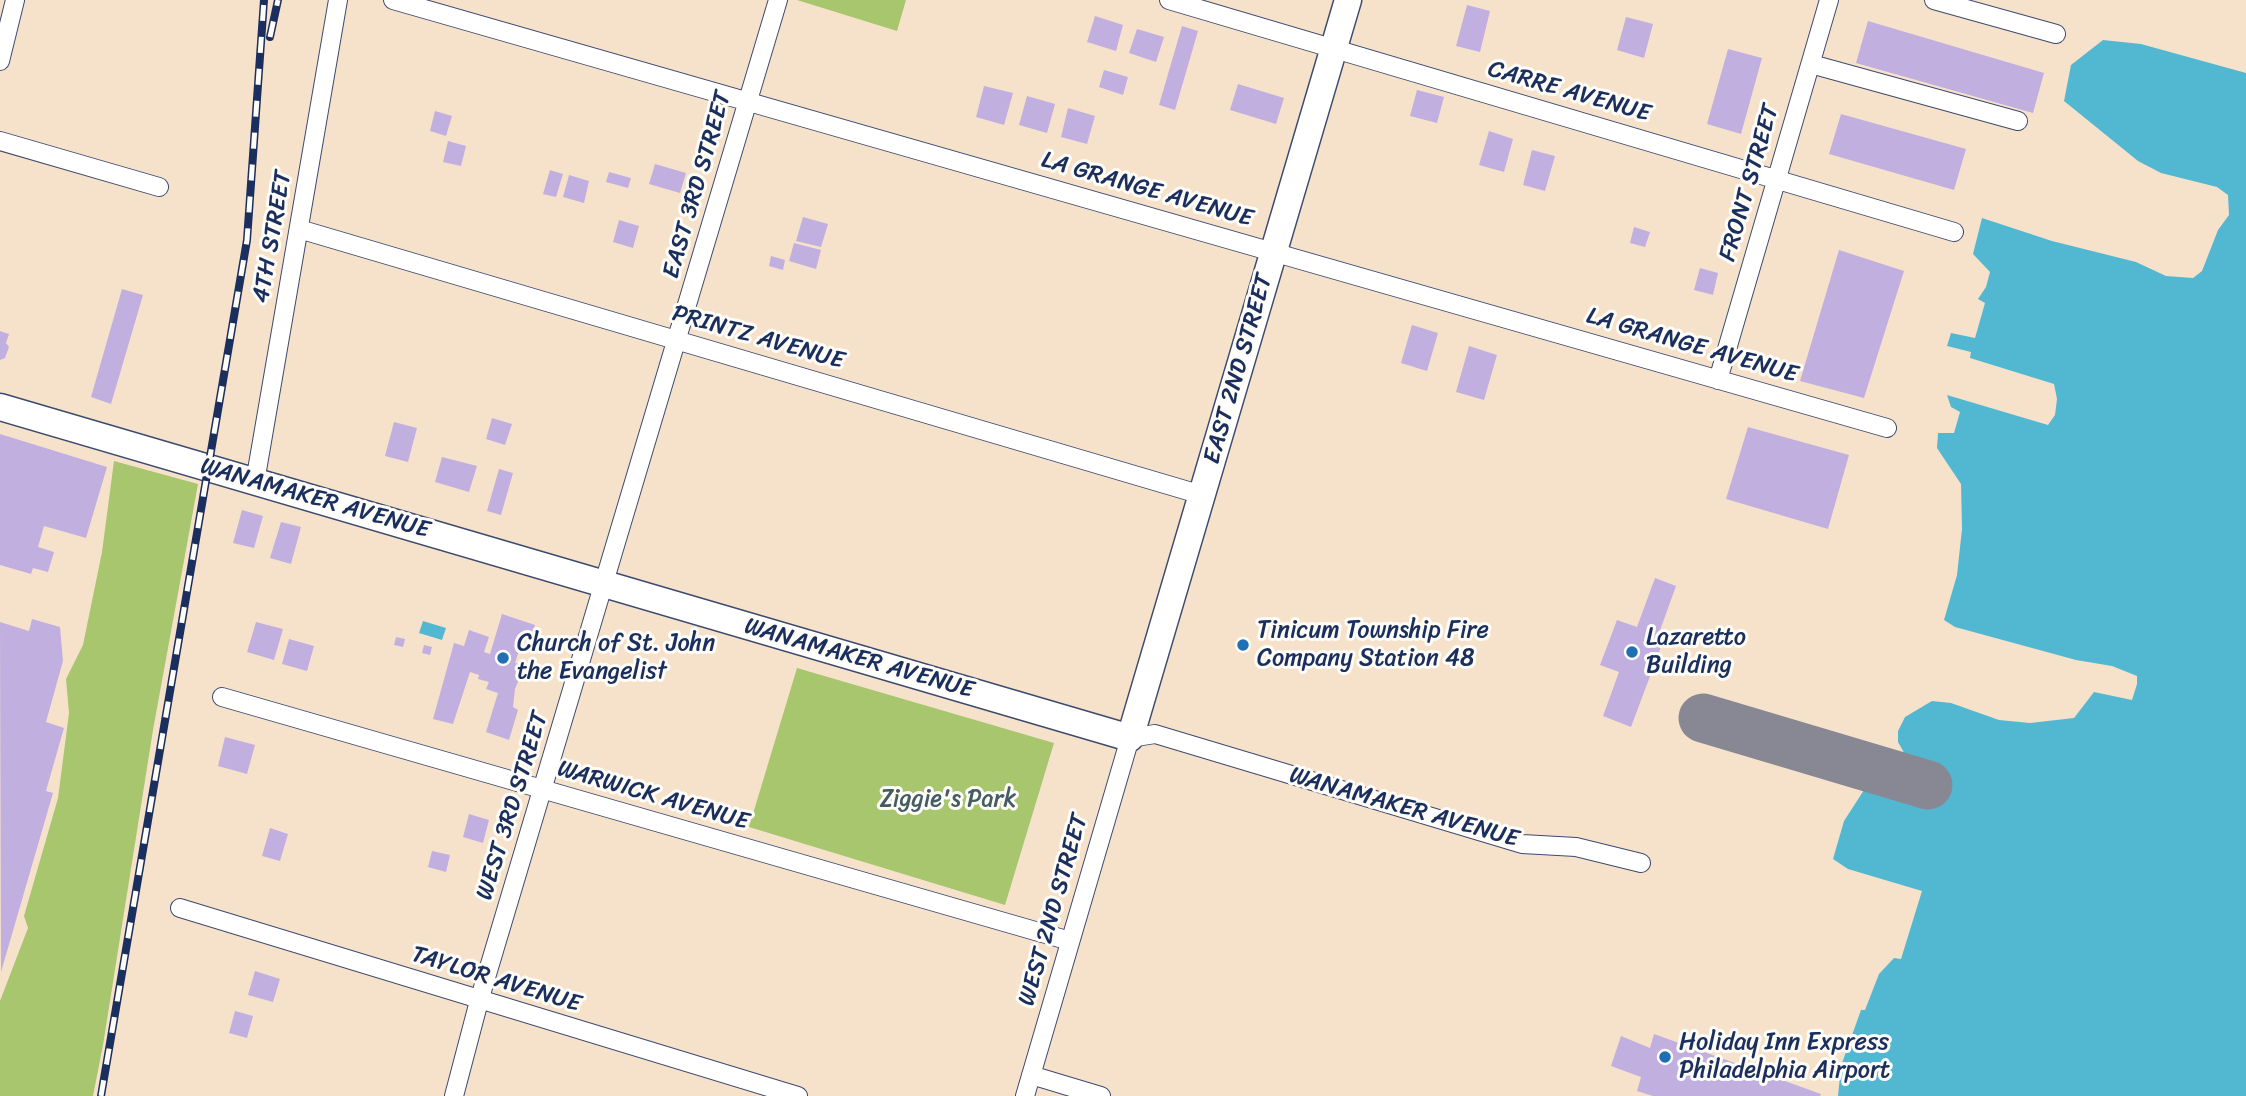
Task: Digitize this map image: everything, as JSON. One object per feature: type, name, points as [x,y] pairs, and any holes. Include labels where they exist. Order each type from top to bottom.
[{"type":"street","points":[[0,61],[15,0]]},
{"type":"street","name":"4TH STREET","points":[[255,482],[338,0]]},
{"type":"street","name":"LA GRANGE AVENUE","points":[[393,0],[1887,428]]},
{"type":"street","name":"EAST 3RD STREET","points":[[606,585],[778,0]]},
{"type":"street","name":"CARRE AVENUE","points":[[1169,0],[1954,232]]},
{"type":"street","name":"EAST 2ND STREET","points":[[1130,738],[1348,0]]},
{"type":"street","name":"FRONT STREET","points":[[1718,380],[1829,0]]},
{"type":"street","points":[[1934,0],[2056,34]]},
{"type":"street","points":[[1811,64],[2018,121]]},
{"type":"street","points":[[0,141],[159,187]]},
{"type":"street","name":"PRINTZ AVENUE","points":[[299,229],[1202,495]]},
{"type":"street","name":"WANAMAKER AVENUE","points":[[0,407],[1130,738],[1155,734],[1522,844],[1576,847],[1641,863]]},
{"type":"street","name":"WEST 3RD STREET","points":[[454,1096],[479,1001],[606,585]]},
{"type":"street","name":"WARWICK AVENUE","points":[[222,697],[1070,941]]},
{"type":"street","name":"WEST 2ND STREET","points":[[1025,1096],[1130,738]]},
{"type":"street","name":"TAYLOR AVENUE","points":[[180,908],[798,1096]]},
{"type":"street","points":[[1031,1075],[1101,1096]]},
{"type":"green space","points":[[797,0],[906,0],[897,31]]},
{"type":"green space","points":[[114,461],[198,484],[153,730],[103,1045],[93,1096],[0,1096],[0,1001],[28,928],[24,916],[58,798],[69,713],[66,679],[83,645],[102,552]]},
{"type":"green space","name":"Ziggie's Park","points":[[797,668],[1054,743],[1005,905],[749,827]]},
{"type":"water","points":[[2103,40],[2141,44],[2246,73],[2246,1096],[1838,1096],[1841,1066],[1861,1010],[1865,1010],[1879,974],[1894,958],[1901,959],[1922,891],[1848,869],[1833,859],[1844,821],[1864,790],[1904,797],[1920,793],[1927,785],[1926,777],[1907,758],[1898,742],[1898,731],[1905,717],[1932,701],[1951,703],[1999,720],[2030,723],[2074,718],[2094,692],[2132,700],[2137,684],[2137,676],[2112,666],[2076,660],[1955,627],[1944,620],[1957,575],[1962,529],[1961,484],[1937,448],[1938,433],[1954,433],[1960,412],[1951,407],[1947,395],[2048,425],[2055,415],[2057,399],[2054,384],[1970,358],[1971,352],[1947,346],[1951,333],[1975,338],[1985,303],[1978,299],[1986,287],[1990,272],[1973,254],[1982,218],[2052,241],[2136,262],[2166,276],[2193,278],[2202,271],[2218,230],[2229,215],[2228,195],[2217,187],[2161,173],[2138,161],[2064,101],[2071,65]]},
{"type":"water","points":[[423,621],[446,628],[442,640],[419,633]]},
{"type":"building","points":[[1467,5],[1490,11],[1480,52],[1456,46]]},
{"type":"building","points":[[1095,16],[1123,25],[1116,51],[1087,42]]},
{"type":"building","points":[[1626,17],[1653,24],[1644,58],[1617,50]]},
{"type":"building","points":[[1868,21],[2044,73],[2033,113],[1856,63]]},
{"type":"building","points":[[1182,26],[1198,31],[1175,110],[1159,105]]},
{"type":"building","points":[[1137,29],[1164,37],[1156,62],[1129,53]]},
{"type":"building","points":[[1728,49],[1762,58],[1741,134],[1707,124]]},
{"type":"building","points":[[1104,70],[1128,77],[1123,95],[1099,87]]},
{"type":"building","points":[[1238,84],[1284,98],[1276,124],[1230,110]]},
{"type":"building","points":[[984,86],[1013,93],[1004,125],[976,117]]},
{"type":"building","points":[[1417,90],[1444,97],[1437,123],[1410,116]]},
{"type":"building","points":[[1027,96],[1055,104],[1047,133],[1019,125]]},
{"type":"building","points":[[1068,108],[1095,116],[1087,144],[1061,137]]},
{"type":"building","points":[[435,111],[452,116],[446,136],[430,131]]},
{"type":"building","points":[[1841,114],[1966,149],[1954,190],[1829,154]]},
{"type":"building","points":[[1489,131],[1513,139],[1504,172],[1479,165]]},
{"type":"building","points":[[448,141],[466,146],[461,166],[443,162]]},
{"type":"building","points":[[1532,150],[1555,156],[1545,191],[1523,185]]},
{"type":"building","points":[[655,164],[686,173],[680,193],[649,184]]},
{"type":"building","points":[[550,170],[563,174],[556,197],[543,194]]},
{"type":"building","points":[[609,172],[631,178],[628,188],[606,182]]},
{"type":"building","points":[[569,175],[589,181],[584,203],[563,197]]},
{"type":"building","points":[[803,217],[828,224],[821,247],[796,241]]},
{"type":"building","points":[[619,220],[639,226],[633,248],[613,242]]},
{"type":"building","points":[[1634,227],[1650,232],[1645,247],[1630,243]]},
{"type":"building","points":[[794,243],[821,250],[816,269],[789,261]]},
{"type":"building","points":[[1839,250],[1904,271],[1864,398],[1800,381]]},
{"type":"building","points":[[771,256],[785,260],[783,270],[769,266]]},
{"type":"building","points":[[1700,268],[1718,273],[1713,295],[1694,290]]},
{"type":"building","points":[[122,289],[143,295],[111,404],[91,397]]},
{"type":"building","points":[[1412,325],[1438,333],[1427,371],[1401,363]]},
{"type":"building","points":[[0,331],[9,334],[6,343],[9,347],[5,358],[0,360]]},
{"type":"building","points":[[1469,346],[1497,355],[1484,400],[1456,392]]},
{"type":"building","points":[[492,418],[512,424],[505,445],[486,439]]},
{"type":"building","points":[[394,422],[417,428],[408,462],[385,456]]},
{"type":"building","points":[[1748,427],[1849,455],[1828,529],[1726,499]]},
{"type":"building","points":[[0,434],[107,467],[86,538],[44,526],[38,547],[54,552],[48,572],[33,568],[31,574],[0,565]]},
{"type":"building","points":[[442,457],[477,466],[469,492],[435,482]]},
{"type":"building","points":[[499,469],[513,473],[501,515],[487,511]]},
{"type":"building","points":[[242,510],[263,516],[254,548],[233,543]]},
{"type":"building","points":[[281,522],[301,527],[291,564],[270,558]]},
{"type":"building","name":"Lazaretto Building","points":[[1655,578],[1676,586],[1658,636],[1664,639],[1631,727],[1603,716],[1619,672],[1600,665],[1617,620],[1637,627]]},
{"type":"building","points":[[502,614],[535,625],[532,637],[524,635],[515,663],[529,667],[527,678],[520,677],[515,689],[513,707],[518,710],[509,740],[486,732],[498,693],[486,689],[489,682],[478,679],[479,675],[470,672],[453,724],[433,719],[454,643],[464,646],[469,630],[489,637],[484,652],[490,654]]},
{"type":"building","points":[[32,619],[60,627],[63,661],[46,722],[64,728],[46,791],[53,793],[1,972],[0,622],[29,631]]},
{"type":"building","points":[[256,622],[283,629],[274,660],[247,652]]},
{"type":"building","points":[[396,637],[405,639],[403,647],[394,645]]},
{"type":"building","points":[[289,639],[314,646],[307,671],[282,664]]},
{"type":"building","points":[[424,645],[432,647],[430,655],[422,653]]},
{"type":"building","points":[[225,737],[255,745],[247,774],[218,766]]},
{"type":"building","points":[[469,814],[489,820],[483,843],[463,837]]},
{"type":"building","points":[[270,828],[288,834],[280,861],[262,856]]},
{"type":"building","points":[[432,851],[450,855],[446,872],[428,867]]},
{"type":"building","points":[[255,971],[280,979],[273,1002],[248,995]]},
{"type":"building","points":[[235,1011],[253,1016],[247,1038],[229,1033]]},
{"type":"building","name":"Holiday Inn Express Philadelphia Airport","points":[[1654,1034],[1821,1094],[1653,1096],[1637,1091],[1641,1077],[1611,1066],[1621,1036],[1650,1048]]},
{"type":"taxiway","points":[[1703,718],[1928,785]]},
{"type":"railway","points":[[101,1096],[247,240],[264,0]]},
{"type":"railway","points":[[270,37],[278,0]]},
{"type":"place","name":"Tinicum Township Fire Company Station 48","points":[[1243,645]]},
{"type":"place","name":"Lazaretto Building","points":[[1632,652]]},
{"type":"place","name":"Church of St. John the Evangelist","points":[[503,658]]},
{"type":"place","name":"Holiday Inn Express Philadelphia Airport","points":[[1665,1057]]}]
